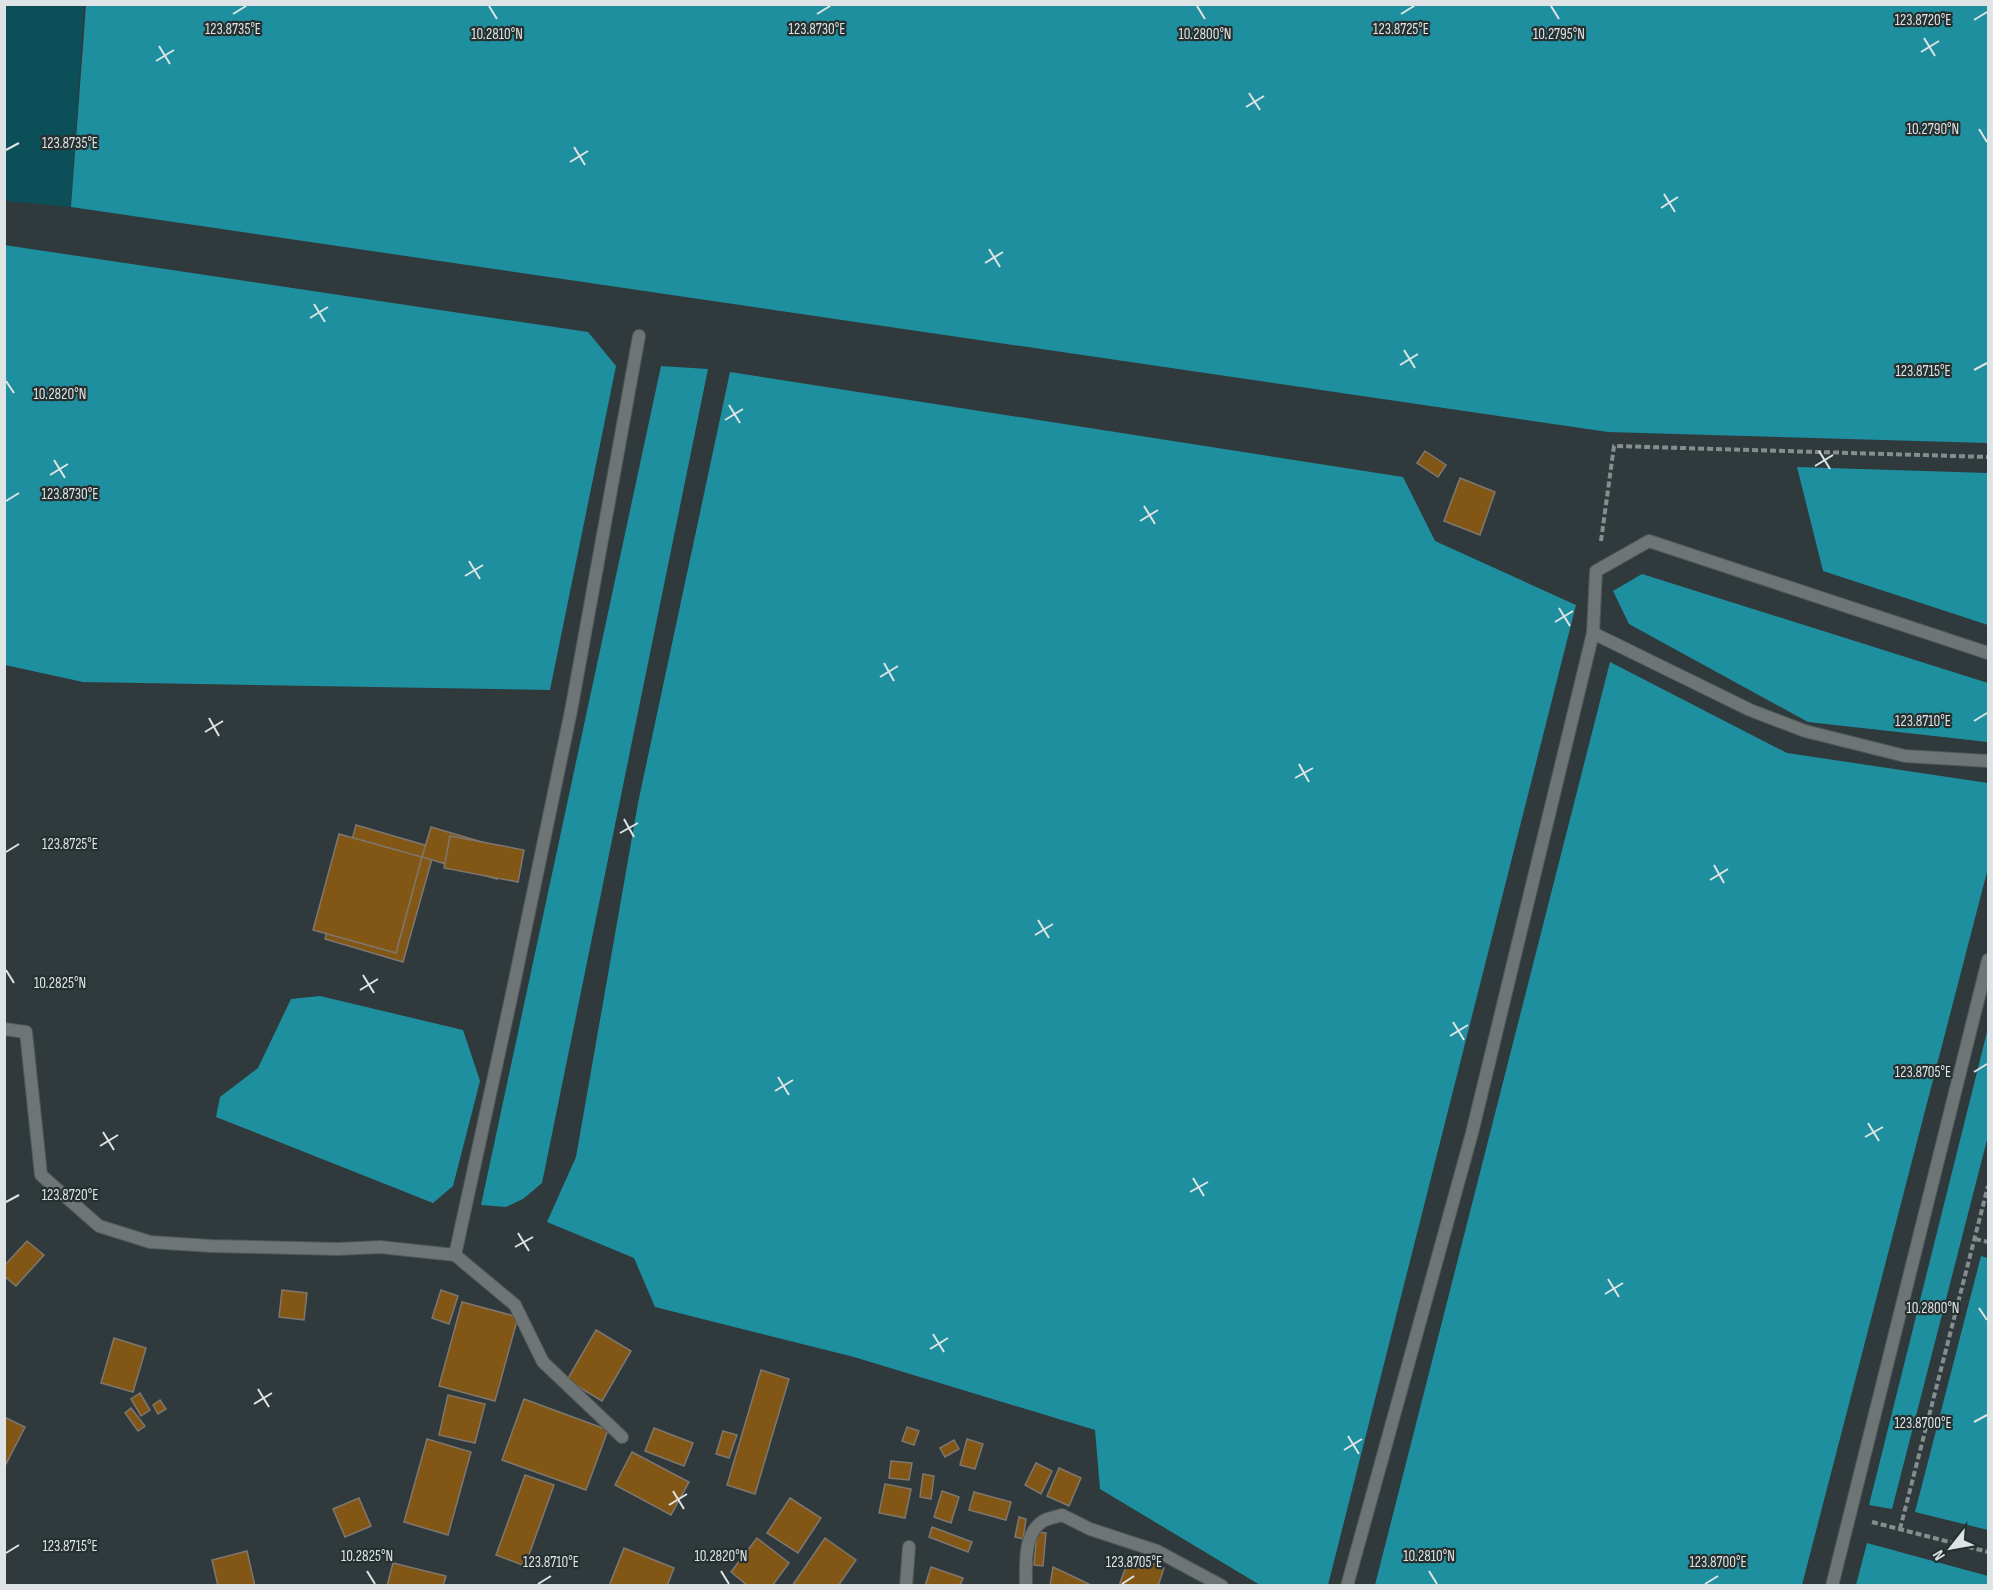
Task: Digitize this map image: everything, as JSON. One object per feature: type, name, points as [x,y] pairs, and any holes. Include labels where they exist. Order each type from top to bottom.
[{"type":"street","points":[[455,1255],[571,711],[639,336]]},
{"type":"street","points":[[1347,1586],[1472,1133],[1593,633],[1596,572],[1649,541],[1989,653]]},
{"type":"street","points":[[1593,633],[1750,710],[1805,731],[1905,756],[1989,761]]},
{"type":"street","points":[[1832,1586],[1989,960]]},
{"type":"street","points":[[4,1029],[26,1032],[41,1175],[99,1226],[150,1242],[234,1246],[380,1247],[455,1255],[515,1305],[543,1362],[622,1437]]},
{"type":"street","points":[[1026,1586],[1026,1555],[1033,1531],[1044,1520],[1062,1515],[1090,1528],[1157,1551],[1222,1586]]},
{"type":"street","points":[[906,1586],[909,1547]]},
{"type":"path","points":[[1596,572],[1614,446],[1989,457]]},
{"type":"path","points":[[1900,1529],[1989,1186]]},
{"type":"path","points":[[1975,1239],[1989,1242]]},
{"type":"path","points":[[1850,1516],[1989,1552]]},
{"type":"shaded area","points":[[4,5],[84,5],[71,207],[5,201]]},
{"type":"shaded area","points":[[86,5],[1988,5],[1988,443],[1608,432],[71,207]]},
{"type":"shaded area","points":[[4,245],[588,332],[616,366],[550,690],[83,682],[5,665]]},
{"type":"shaded area","points":[[661,366],[708,369],[542,1183],[523,1199],[506,1207],[481,1205]]},
{"type":"shaded area","points":[[730,372],[1403,477],[1435,541],[1576,605],[1328,1585],[1260,1585],[1100,1489],[1095,1430],[854,1357],[655,1307],[634,1258],[547,1222],[576,1157],[638,803]]},
{"type":"shaded area","points":[[1797,467],[1988,473],[1988,625],[1823,571]]},
{"type":"shaded area","points":[[1642,574],[1988,683],[1988,742],[1808,722],[1629,624],[1613,591]]},
{"type":"shaded area","points":[[1610,662],[1787,753],[1988,783],[1988,868],[1802,1585],[1375,1585]]},
{"type":"shaded area","points":[[320,996],[463,1030],[480,1081],[453,1186],[433,1203],[216,1117],[220,1097],[258,1068],[291,999]]},
{"type":"shaded area","points":[[1988,1028],[1988,1136],[1892,1509],[1869,1505]]},
{"type":"shaded area","points":[[1981,1256],[1988,1258],[1988,1530],[1915,1512]]},
{"type":"shaded area","points":[[1867,1543],[1988,1576],[1988,1585],[1856,1585]]},
{"type":"building","points":[[1425,451],[1446,465],[1438,477],[1417,463]]},
{"type":"building","points":[[1460,478],[1495,492],[1480,535],[1444,521]]},
{"type":"building","points":[[356,825],[435,848],[403,962],[325,939]]},
{"type":"building","points":[[431,827],[506,849],[497,879],[422,857]]},
{"type":"building","points":[[339,834],[422,857],[396,953],[313,930]]},
{"type":"building","points":[[450,836],[524,850],[518,882],[444,868]]},
{"type":"building","points":[[27,1241],[44,1255],[16,1286],[4,1276],[4,1266]]},
{"type":"building","points":[[282,1290],[307,1293],[304,1320],[279,1317]]},
{"type":"building","points":[[441,1290],[458,1296],[449,1324],[432,1318]]},
{"type":"building","points":[[462,1302],[518,1317],[495,1401],[439,1386]]},
{"type":"building","points":[[596,1330],[631,1351],[602,1401],[567,1380]]},
{"type":"building","points":[[114,1338],[146,1348],[133,1392],[101,1383]]},
{"type":"building","points":[[761,1370],[789,1379],[755,1494],[727,1485]]},
{"type":"building","points":[[140,1393],[150,1410],[141,1416],[131,1399]]},
{"type":"building","points":[[448,1395],[485,1404],[475,1443],[439,1435]]},
{"type":"building","points":[[524,1399],[608,1430],[586,1490],[502,1460]]},
{"type":"building","points":[[160,1400],[166,1409],[158,1414],[153,1405]]},
{"type":"building","points":[[131,1408],[145,1426],[138,1431],[125,1413]]},
{"type":"building","points":[[4,1417],[25,1427],[6,1464],[4,1464]]},
{"type":"building","points":[[907,1427],[919,1431],[914,1445],[902,1441]]},
{"type":"building","points":[[654,1428],[693,1443],[684,1466],[645,1451]]},
{"type":"building","points":[[723,1431],[737,1435],[729,1458],[716,1454]]},
{"type":"building","points":[[427,1439],[471,1452],[448,1535],[404,1522]]},
{"type":"building","points":[[967,1439],[983,1444],[975,1469],[960,1465]]},
{"type":"building","points":[[954,1440],[959,1449],[945,1457],[940,1448]]},
{"type":"building","points":[[632,1452],[689,1482],[671,1515],[615,1485]]},
{"type":"building","points":[[891,1461],[912,1463],[909,1480],[889,1478]]},
{"type":"building","points":[[1036,1463],[1052,1471],[1041,1494],[1025,1485]]},
{"type":"building","points":[[1059,1468],[1081,1478],[1069,1506],[1047,1496]]},
{"type":"building","points":[[923,1474],[934,1476],[931,1499],[920,1497]]},
{"type":"building","points":[[525,1475],[554,1485],[525,1566],[496,1555]]},
{"type":"building","points":[[885,1484],[911,1489],[905,1518],[879,1513]]},
{"type":"building","points":[[942,1491],[959,1497],[951,1523],[934,1517]]},
{"type":"building","points":[[974,1492],[1011,1502],[1006,1520],[969,1510]]},
{"type":"building","points":[[359,1498],[371,1526],[345,1537],[333,1509]]},
{"type":"building","points":[[790,1498],[821,1518],[798,1553],[767,1533]]},
{"type":"building","points":[[1019,1517],[1026,1519],[1023,1539],[1015,1537]]},
{"type":"building","points":[[932,1527],[972,1542],[968,1552],[929,1537]]},
{"type":"building","points":[[1037,1532],[1046,1533],[1043,1566],[1034,1565]]},
{"type":"building","points":[[757,1538],[789,1563],[772,1586],[748,1586],[731,1572]]},
{"type":"building","points":[[825,1538],[856,1560],[838,1586],[792,1586]]},
{"type":"building","points":[[624,1548],[674,1568],[667,1586],[609,1586]]},
{"type":"building","points":[[247,1551],[255,1586],[218,1586],[212,1560]]},
{"type":"building","points":[[1130,1555],[1164,1568],[1158,1586],[1119,1586]]},
{"type":"building","points":[[393,1563],[446,1576],[443,1586],[387,1586]]},
{"type":"building","points":[[931,1567],[963,1578],[960,1586],[925,1586]]},
{"type":"building","points":[[1053,1567],[1093,1586],[1050,1586]]}]
